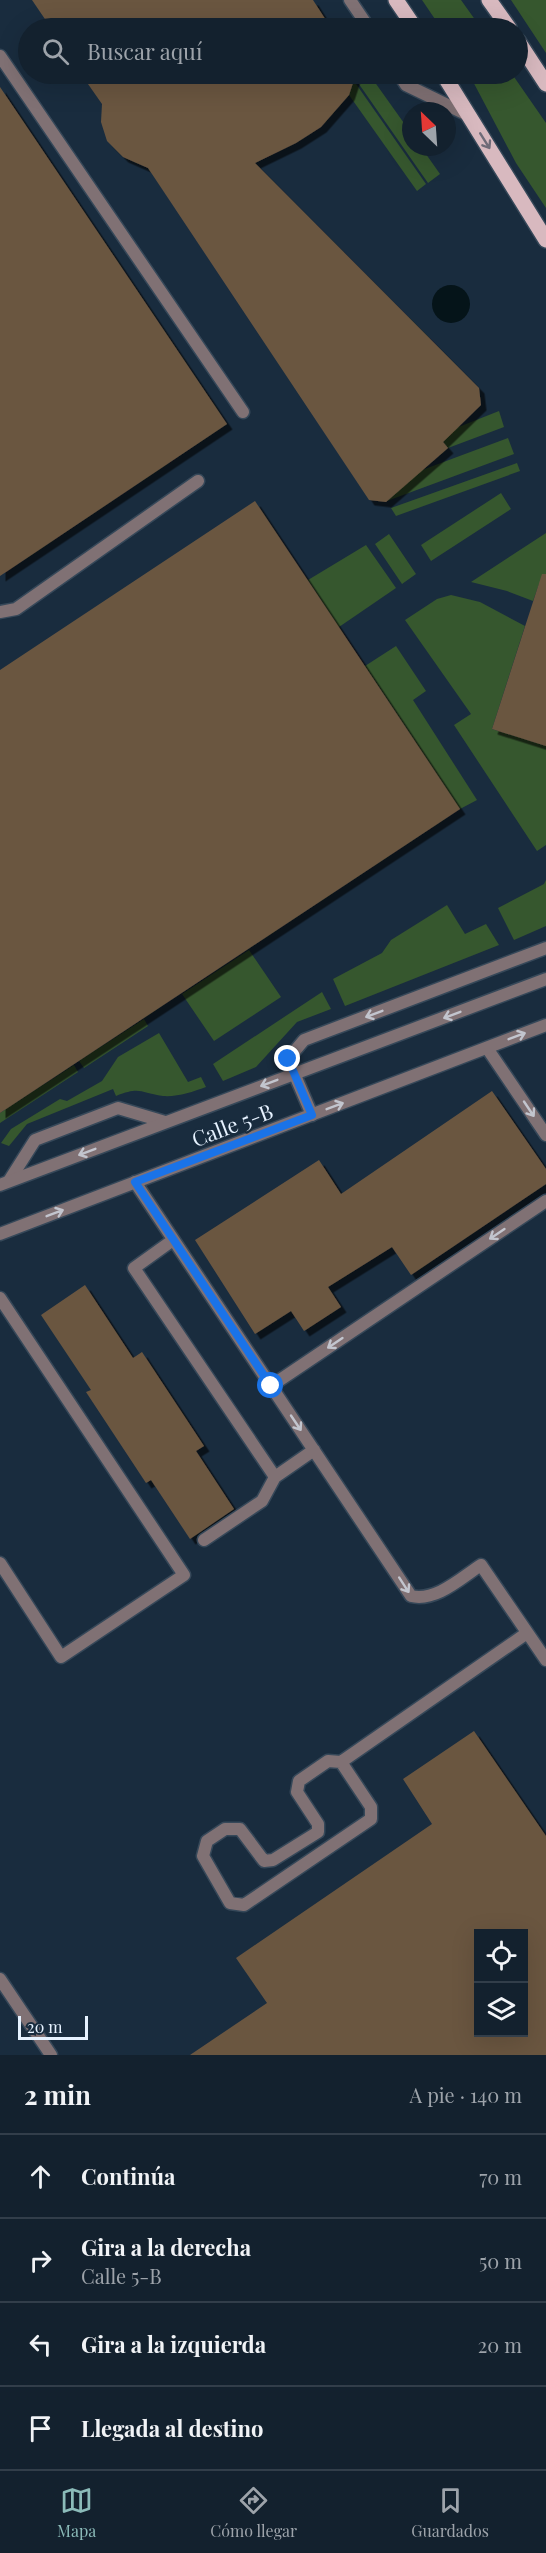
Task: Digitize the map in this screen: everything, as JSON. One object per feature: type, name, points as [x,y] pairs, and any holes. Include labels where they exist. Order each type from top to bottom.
[{"type":"main road","points":[[396,0],[408,18]]},
{"type":"main road","points":[[489,0],[502,18]]},
{"type":"main road","points":[[528,56],[546,84]]},
{"type":"main road","points":[[449,84],[546,240]]},
{"type":"street","points":[[350,0],[362,18]]},
{"type":"street","points":[[0,56],[18,82]]},
{"type":"street","points":[[19,84],[243,412]]},
{"type":"street","points":[[405,84],[468,115]]},
{"type":"street","points":[[0,612],[16,609],[198,481]]},
{"type":"street","points":[[312,1115],[288,1059],[304,1040],[546,948]]},
{"type":"street","name":"Calle 5-B","points":[[4,1183],[546,979]]},
{"type":"street","name":"Calle 5-B","points":[[0,1234],[546,1025]]},
{"type":"street","points":[[487,1048],[546,1135]]},
{"type":"street","points":[[4,1183],[35,1140],[118,1108],[165,1122]]},
{"type":"street","points":[[135,1182],[411,1596],[420,1598],[433,1595],[481,1565],[546,1660]]},
{"type":"street","points":[[271,1386],[546,1202]]},
{"type":"street","points":[[174,1240],[134,1268],[275,1477]]},
{"type":"street","points":[[0,1298],[184,1575],[61,1657],[0,1563]]},
{"type":"street","points":[[204,1540],[262,1501],[275,1477],[314,1450]]},
{"type":"street","points":[[341,1762],[370,1807],[371,1820],[244,1905],[230,1903],[203,1856],[207,1841],[225,1829],[240,1829],[258,1857],[264,1861],[273,1860],[318,1832],[318,1824],[297,1792],[299,1781],[328,1761],[341,1762],[527,1633]]},
{"type":"street","points":[[0,1979],[51,2055]]},
{"type":"green space","points":[[422,0],[461,0],[474,18],[434,18]]},
{"type":"green space","points":[[511,0],[546,0],[546,53],[528,26],[528,18],[523,18]]},
{"type":"green space","points":[[353,84],[356,84],[402,150],[402,156],[406,156],[426,184],[417,191],[349,95]]},
{"type":"green space","points":[[359,84],[376,84],[402,120],[402,146]]},
{"type":"green space","points":[[474,84],[519,84],[546,123],[546,208],[516,163]]},
{"type":"green space","points":[[409,156],[427,156],[440,174],[428,183]]},
{"type":"green space","points":[[499,411],[504,427],[448,448],[443,442],[456,428]]},
{"type":"green space","points":[[508,438],[514,454],[387,501],[422,470]]},
{"type":"green space","points":[[517,463],[520,471],[396,516],[391,508]]},
{"type":"green space","points":[[501,493],[511,509],[431,561],[421,545]]},
{"type":"green space","points":[[546,533],[546,586],[539,584],[533,601],[507,591],[471,582]]},
{"type":"green space","points":[[389,534],[416,574],[402,584],[375,544]]},
{"type":"green space","points":[[366,545],[396,588],[339,627],[308,580]]},
{"type":"green space","points":[[451,595],[480,602],[525,626],[492,729],[546,746],[546,845],[537,851],[454,725],[471,714],[405,620],[437,599]]},
{"type":"green space","points":[[396,646],[426,691],[413,700],[477,800],[460,809],[365,666]]},
{"type":"green space","points":[[546,880],[546,926],[514,940],[498,908],[544,884]]},
{"type":"green space","points":[[447,905],[465,934],[486,924],[499,945],[345,1006],[333,979],[382,953],[391,940]]},
{"type":"green space","points":[[249,950],[281,997],[214,1041],[182,994]]},
{"type":"green space","points":[[322,992],[331,1009],[297,1022],[256,1067],[223,1081],[213,1064]]},
{"type":"green space","points":[[144,1019],[148,1026],[84,1068],[79,1061]]},
{"type":"green space","points":[[159,1033],[188,1082],[201,1077],[206,1087],[185,1094],[169,1096],[136,1091],[116,1096],[113,1089],[27,1124],[9,1146],[1,1143],[11,1129],[60,1099],[67,1101],[102,1081],[118,1057]]},
{"type":"green space","points":[[74,1065],[78,1072],[0,1123],[0,1113]]},
{"type":"shaded area","points":[[451,285],[465,290],[470,304],[465,318],[451,323],[437,318],[432,304],[437,290]]},
{"type":"building","points":[[32,0],[313,0],[325,18],[44,18]]},
{"type":"building","points":[[88,84],[353,84],[349,95],[321,127],[296,143],[255,163],[479,388],[481,405],[443,442],[448,448],[386,502],[369,500],[148,168],[123,157],[107,141],[101,122],[102,104]]},
{"type":"building","points":[[0,87],[227,424],[0,576]]},
{"type":"building","points":[[255,501],[460,809],[0,1113],[0,670]]},
{"type":"building","points":[[542,574],[546,574],[546,746],[492,729]]},
{"type":"building","points":[[492,1091],[546,1169],[546,1184],[411,1275],[392,1247],[328,1287],[341,1307],[304,1331],[291,1311],[255,1334],[195,1240],[319,1160],[341,1194]]},
{"type":"building","points":[[85,1285],[133,1358],[142,1352],[204,1446],[196,1451],[234,1509],[190,1539],[151,1480],[146,1483],[86,1392],[91,1390],[41,1315]]},
{"type":"building","points":[[474,1731],[546,1836],[546,2055],[190,2055],[267,2003],[236,1958],[432,1824],[403,1779]]},
{"type":"route","points":[[271,1386],[135,1182],[312,1115],[288,1059]]}]
